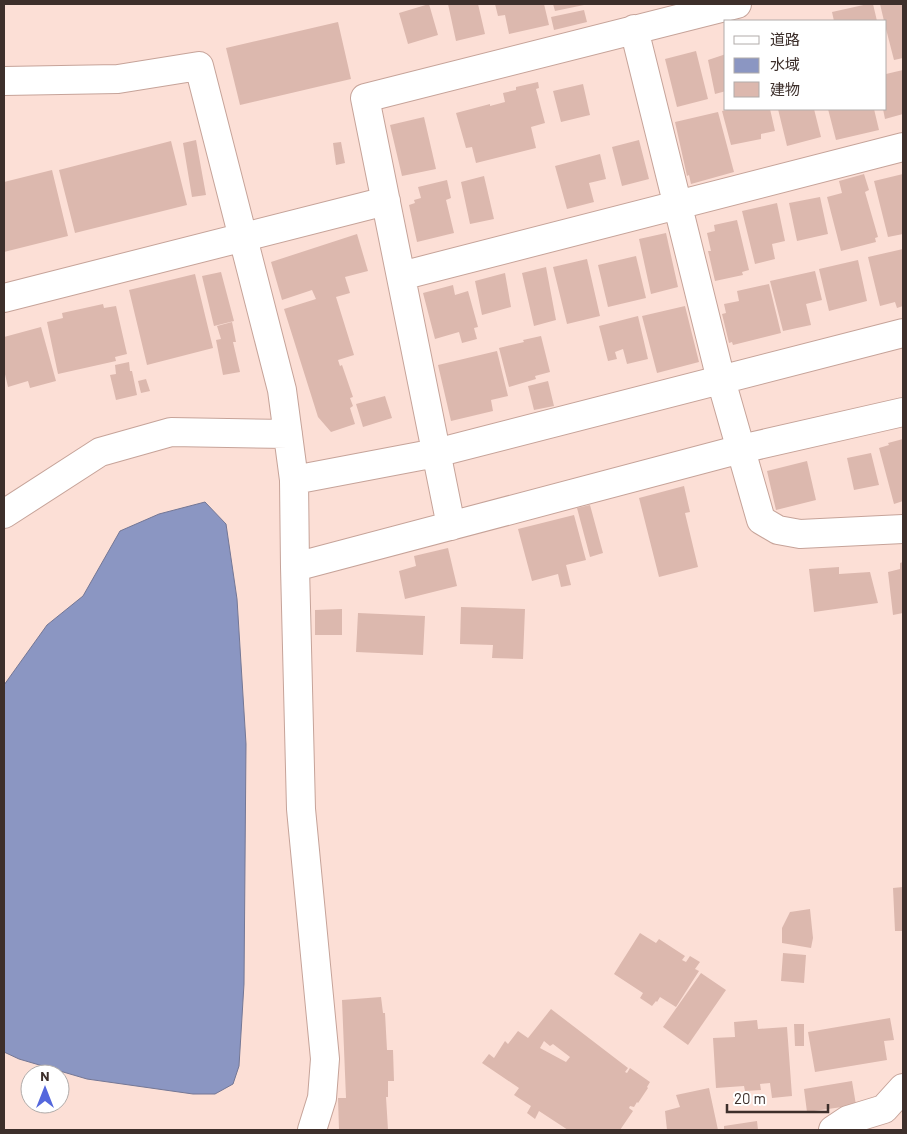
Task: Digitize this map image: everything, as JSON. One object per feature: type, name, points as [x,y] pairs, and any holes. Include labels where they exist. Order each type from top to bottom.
[{"type":"street","points":[[451,526],[365,98],[737,4]]},
{"type":"street","points":[[634,29],[720,380],[761,520],[778,530],[800,534],[903,529]]},
{"type":"street","points":[[4,82],[118,79],[199,66],[282,390],[294,480],[301,809],[325,1059],[322,1098],[312,1130]]},
{"type":"street","points":[[401,276],[903,147]]},
{"type":"street","points":[[4,298],[386,201]]},
{"type":"street","points":[[294,480],[436,453],[903,333]]},
{"type":"street","points":[[295,566],[740,449],[903,412]]},
{"type":"street","points":[[4,514],[100,452],[171,432],[288,434]]},
{"type":"street","points":[[833,1130],[848,1120],[884,1109],[903,1088]]},
{"type":"water","points":[[205,502],[226,524],[237,599],[246,744],[244,984],[239,1066],[233,1084],[215,1094],[193,1094],[87,1079],[70,1074],[70,1064],[36,1064],[4,1052],[4,685],[47,625],[83,596],[120,531],[159,514]]},
{"type":"building","points":[[429,4],[438,35],[408,44],[399,13]]},
{"type":"building","points":[[448,4],[478,4],[485,34],[456,41]]},
{"type":"building","points":[[495,4],[544,4],[549,25],[509,34],[505,15],[498,16]]},
{"type":"building","points":[[553,4],[584,4],[584,5],[555,11]]},
{"type":"building","points":[[873,4],[877,20],[834,20],[832,12]]},
{"type":"building","points":[[880,4],[903,4],[903,58],[894,60],[887,33],[887,20],[884,20]]},
{"type":"building","points":[[584,10],[587,22],[554,30],[551,17]]},
{"type":"building","points":[[338,22],[351,79],[240,105],[226,48]]},
{"type":"building","points":[[696,51],[708,99],[677,107],[665,59]]},
{"type":"building","points":[[724,55],[724,92],[715,94],[708,60]]},
{"type":"building","points":[[903,70],[903,114],[885,119],[883,110],[887,110],[887,74]]},
{"type":"building","points":[[538,82],[539,88],[536,89],[545,123],[531,127],[536,148],[476,163],[472,147],[466,148],[456,113],[505,102],[503,93],[516,90],[516,87]]},
{"type":"building","points":[[583,84],[590,115],[561,122],[553,91]]},
{"type":"building","points":[[770,110],[775,131],[761,134],[761,139],[731,145],[722,111]]},
{"type":"building","points":[[778,110],[814,110],[821,137],[787,146]]},
{"type":"building","points":[[828,110],[874,110],[879,130],[836,140]]},
{"type":"building","points":[[718,112],[734,172],[691,184],[689,175],[687,176],[675,122]]},
{"type":"building","points":[[424,117],[436,169],[402,176],[390,125]]},
{"type":"building","points":[[196,140],[206,195],[192,197],[183,143]]},
{"type":"building","points":[[639,140],[649,179],[622,186],[612,147]]},
{"type":"building","points":[[171,141],[187,205],[75,233],[59,170]]},
{"type":"building","points":[[341,142],[345,163],[336,165],[333,143]]},
{"type":"building","points":[[600,154],[606,179],[589,183],[594,202],[567,209],[555,166]]},
{"type":"building","points":[[52,170],[68,236],[4,252],[4,182]]},
{"type":"building","points":[[864,174],[869,190],[865,192],[878,237],[875,238],[876,242],[841,251],[827,197],[842,193],[839,181]]},
{"type":"building","points":[[903,174],[903,234],[888,237],[874,181]]},
{"type":"building","points":[[484,176],[494,219],[470,224],[461,182]]},
{"type":"building","points":[[447,180],[451,198],[446,200],[454,233],[417,242],[409,205],[415,203],[414,200],[421,198],[418,187]]},
{"type":"building","points":[[820,197],[828,234],[797,241],[789,203]]},
{"type":"building","points":[[777,203],[785,241],[772,244],[775,259],[755,264],[742,211]]},
{"type":"building","points":[[737,220],[749,270],[742,272],[743,275],[715,281],[708,251],[711,251],[707,233],[715,231],[714,225]]},
{"type":"building","points":[[666,233],[678,287],[651,294],[639,239]]},
{"type":"building","points":[[357,234],[368,271],[345,277],[350,293],[336,297],[354,355],[338,360],[340,366],[342,365],[353,397],[350,398],[353,406],[350,408],[355,424],[331,432],[318,417],[284,309],[316,299],[312,290],[282,300],[271,262]]},
{"type":"building","points":[[903,249],[903,306],[897,308],[895,302],[880,306],[868,257]]},
{"type":"building","points":[[636,256],[646,298],[608,307],[598,265]]},
{"type":"building","points":[[587,259],[600,316],[567,324],[553,267]]},
{"type":"building","points":[[858,260],[867,301],[829,311],[819,269]]},
{"type":"building","points":[[546,267],[556,320],[534,326],[522,273]]},
{"type":"building","points":[[815,271],[822,300],[806,304],[811,325],[783,331],[770,281]]},
{"type":"building","points":[[221,272],[234,321],[214,326],[202,276]]},
{"type":"building","points":[[505,273],[511,307],[482,315],[475,281]]},
{"type":"building","points":[[195,274],[213,348],[147,365],[129,290]]},
{"type":"building","points":[[769,284],[781,333],[733,345],[732,342],[729,343],[722,314],[726,313],[724,304],[739,301],[737,291]]},
{"type":"building","points":[[453,285],[455,295],[468,291],[478,327],[474,328],[477,339],[462,343],[459,332],[435,339],[423,293]]},
{"type":"building","points":[[103,304],[104,308],[116,306],[127,354],[115,357],[116,361],[58,374],[47,322],[63,318],[62,313]]},
{"type":"building","points":[[685,306],[699,362],[657,373],[642,316]]},
{"type":"building","points":[[638,316],[648,359],[627,364],[623,349],[615,352],[617,359],[608,361],[599,326]]},
{"type":"building","points":[[232,322],[236,342],[233,342],[240,372],[223,375],[216,340],[221,339],[217,326]]},
{"type":"building","points":[[41,327],[56,381],[30,388],[28,381],[8,387],[4,370],[4,337]]},
{"type":"building","points":[[541,336],[550,372],[535,376],[536,379],[509,387],[499,348]]},
{"type":"building","points":[[497,351],[508,396],[491,400],[493,411],[451,421],[438,365]]},
{"type":"building","points":[[129,362],[137,395],[116,400],[110,375],[116,374],[115,365]]},
{"type":"building","points":[[146,379],[150,391],[141,393],[138,381]]},
{"type":"building","points":[[548,381],[554,406],[534,410],[528,386]]},
{"type":"building","points":[[385,396],[392,418],[363,427],[356,404]]},
{"type":"building","points":[[903,439],[903,501],[894,504],[879,448],[889,445],[888,443]]},
{"type":"building","points":[[871,453],[879,485],[854,490],[847,458]]},
{"type":"building","points":[[807,461],[816,500],[776,510],[767,471]]},
{"type":"building","points":[[684,486],[690,512],[685,513],[698,567],[659,577],[639,498]]},
{"type":"building","points":[[590,505],[603,553],[590,557],[577,508]]},
{"type":"building","points":[[574,515],[586,560],[566,565],[571,585],[561,587],[558,574],[532,581],[518,529]]},
{"type":"building","points":[[448,548],[457,586],[405,599],[399,571],[416,566],[414,556]]},
{"type":"building","points":[[903,562],[903,613],[893,615],[888,572],[900,569],[900,563]]},
{"type":"building","points":[[839,567],[839,574],[870,572],[878,603],[814,612],[809,569]]},
{"type":"building","points":[[461,607],[525,609],[523,659],[492,658],[493,645],[460,644]]},
{"type":"building","points":[[342,609],[342,635],[315,635],[315,610]]},
{"type":"building","points":[[358,613],[425,616],[423,655],[356,652]]},
{"type":"building","points":[[903,887],[903,931],[895,931],[893,888]]},
{"type":"building","points":[[810,909],[813,938],[811,948],[782,943],[782,928],[790,912]]},
{"type":"building","points":[[640,933],[656,943],[659,939],[685,956],[682,960],[686,962],[690,956],[700,962],[695,969],[699,971],[676,1007],[660,997],[652,1006],[640,998],[643,993],[614,974]]},
{"type":"building","points":[[783,953],[806,955],[804,983],[781,981]]},
{"type":"building","points":[[701,973],[726,990],[688,1045],[663,1027]]},
{"type":"building","points":[[381,997],[383,1013],[385,1013],[387,1050],[393,1050],[394,1081],[388,1081],[388,1097],[386,1097],[388,1130],[339,1130],[338,1098],[346,1098],[342,1000]]},
{"type":"building","points":[[551,1009],[628,1068],[625,1072],[627,1073],[630,1068],[650,1082],[638,1103],[634,1107],[630,1106],[629,1108],[633,1111],[620,1130],[568,1130],[539,1111],[535,1119],[527,1113],[531,1106],[514,1095],[519,1088],[482,1063],[489,1054],[494,1058],[505,1041],[508,1044],[518,1031],[528,1038]],"holes":[[[544,1041],[550,1046],[553,1044],[570,1057],[566,1062],[540,1048]]]},
{"type":"building","points":[[890,1018],[894,1040],[884,1041],[887,1060],[815,1072],[808,1032]]},
{"type":"building","points":[[757,1020],[758,1029],[787,1027],[792,1096],[772,1098],[770,1083],[760,1084],[761,1090],[745,1091],[744,1086],[716,1088],[713,1038],[735,1037],[734,1022]]},
{"type":"building","points":[[794,1024],[804,1024],[804,1046],[795,1046]]},
{"type":"building","points":[[852,1081],[856,1105],[807,1112],[804,1089]]},
{"type":"building","points":[[709,1088],[718,1130],[667,1130],[665,1111],[680,1107],[676,1095]]},
{"type":"building","points":[[757,1121],[758,1130],[724,1130],[724,1126]]}]
